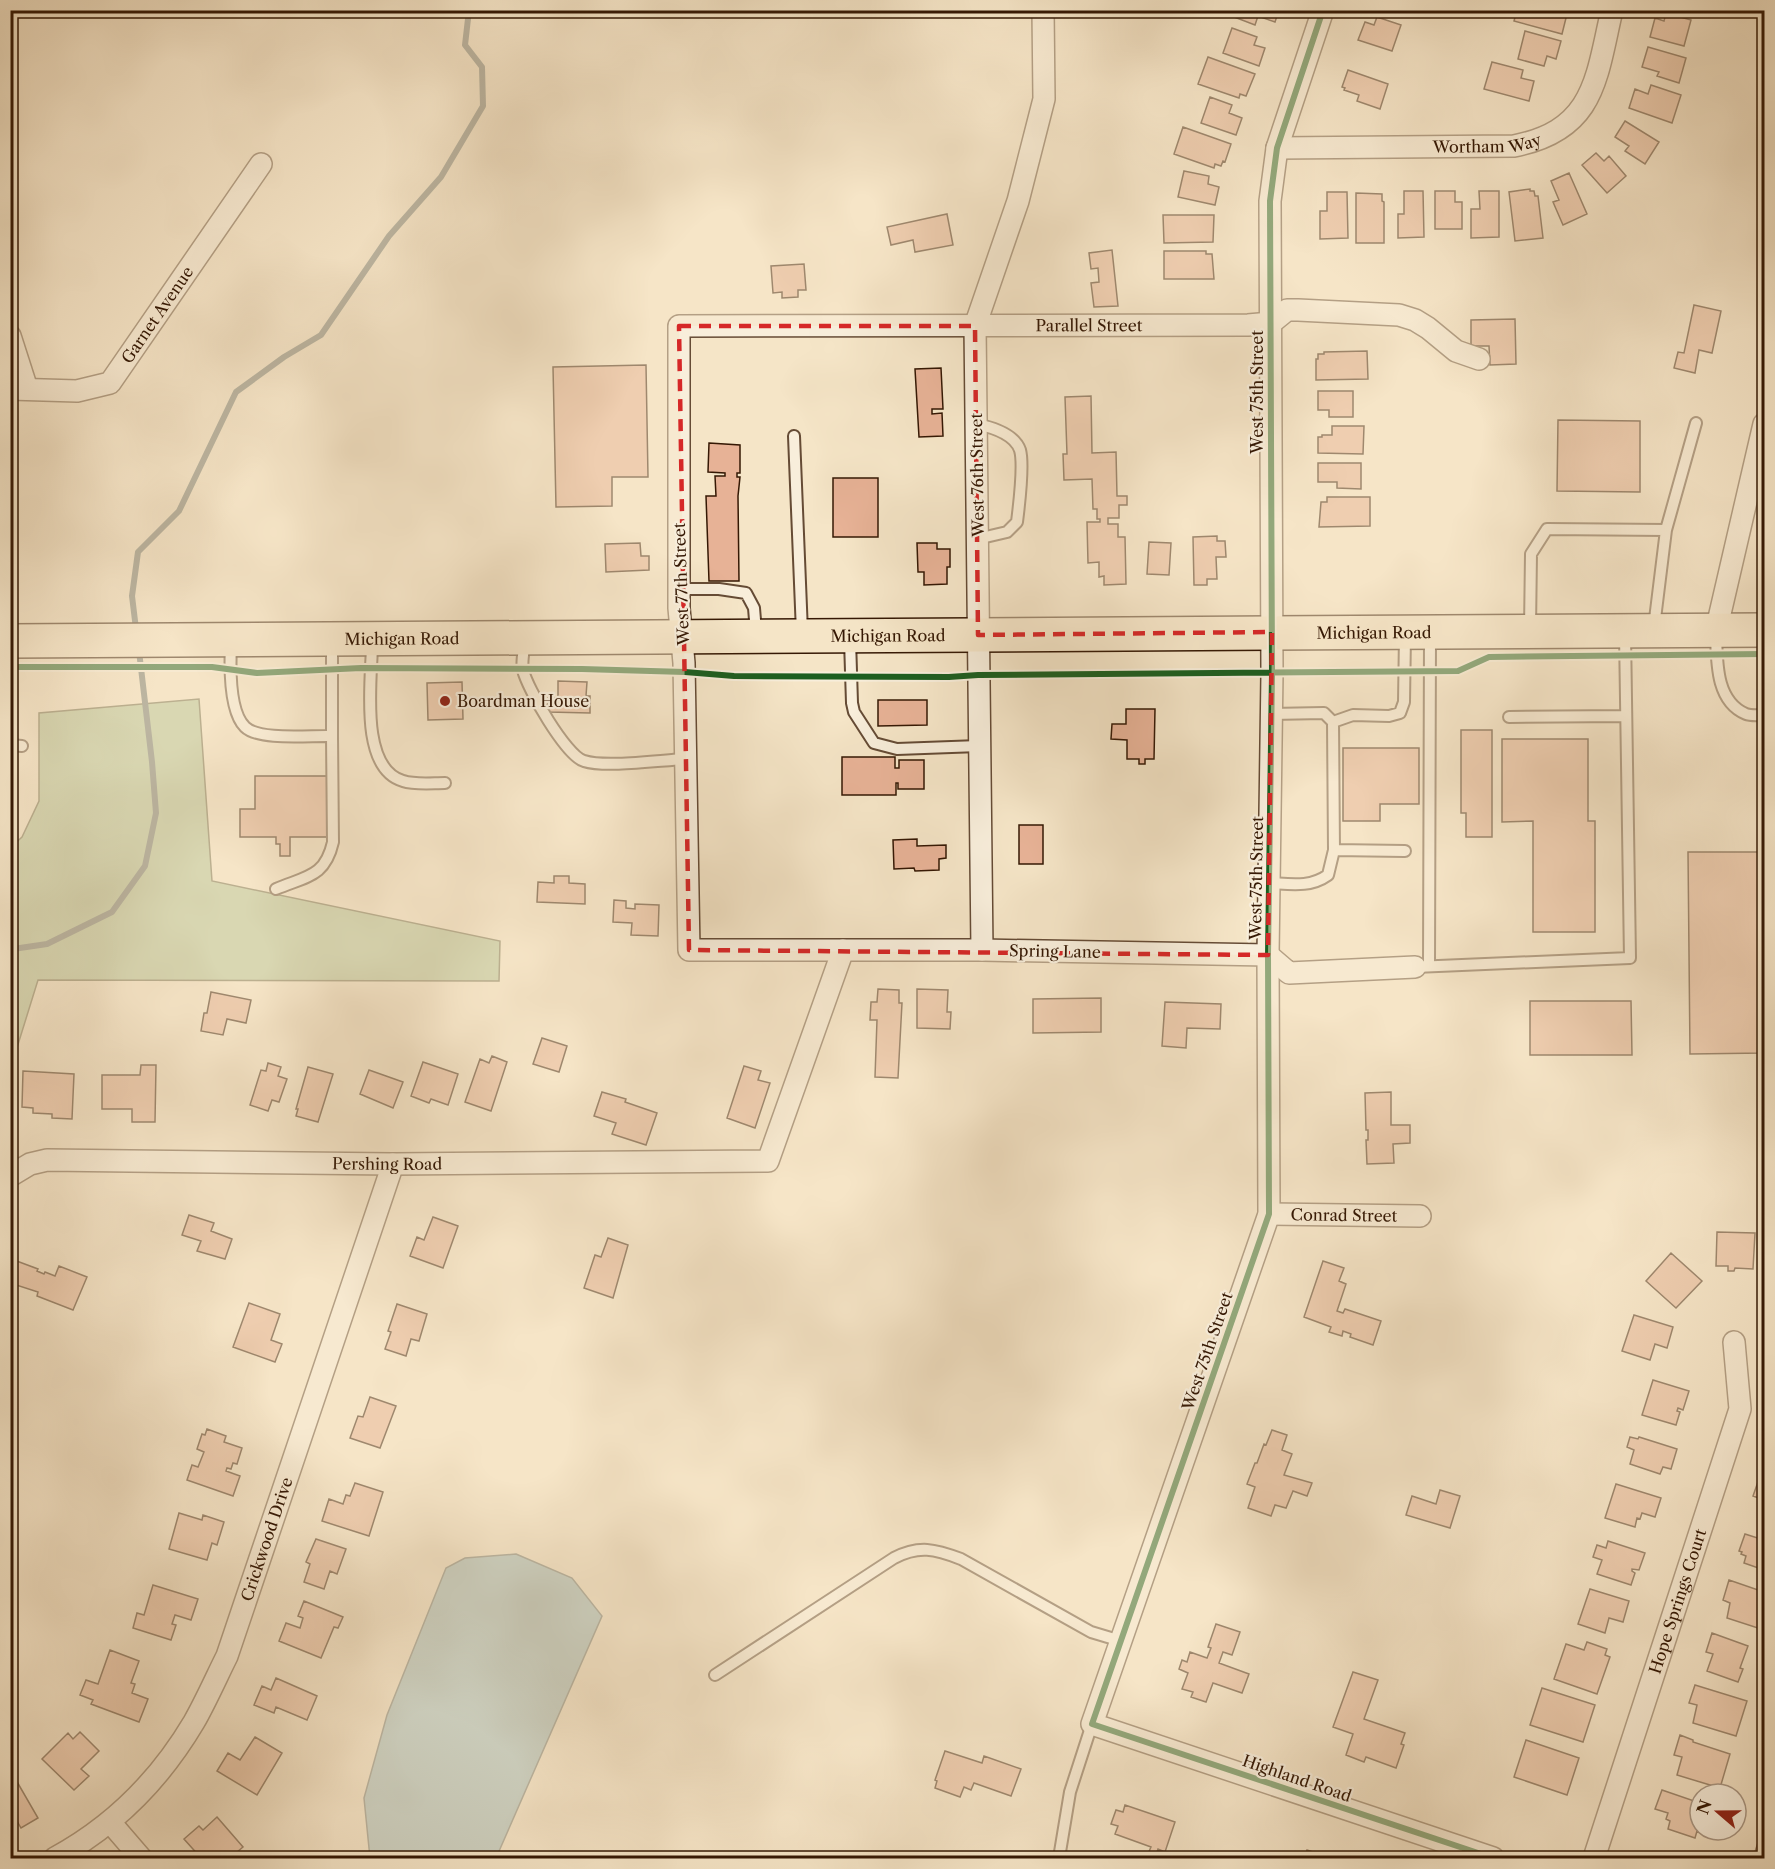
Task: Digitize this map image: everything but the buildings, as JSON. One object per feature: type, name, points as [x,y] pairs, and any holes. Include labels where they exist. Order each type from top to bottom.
[{"type":"main road","name":"Michigan Road","points":[[10,641],[190,642],[682,636],[1764,630]]},
{"type":"street","name":"West 76th Street","points":[[982,950],[975,326],[1018,201],[1044,99],[1043,10]]},
{"type":"street","name":"West 75th Street","points":[[1092,1724],[1269,1214],[1268,955],[1272,632],[1270,201],[1277,148],[1323,10]]},
{"type":"street","name":"Wortham Way","points":[[1277,148],[1514,146],[1545,138],[1565,126],[1589,98],[1612,10]]},
{"type":"street","name":"Garnet Avenue","points":[[19,389],[77,391],[110,383],[261,164]]},
{"type":"street","name":"Parallel Street","points":[[680,326],[1271,323],[1287,310],[1399,315],[1415,320],[1428,328],[1456,351],[1479,359]]},
{"type":"street","name":"West 77th Street","points":[[680,326],[680,590],[684,663],[689,950]]},
{"type":"street","points":[[10,336],[19,389]]},
{"type":"street","points":[[1716,631],[1764,424]]},
{"type":"street","name":"Spring Lane","points":[[689,950],[982,950],[1268,955]]},
{"type":"street","name":"Pershing Road","points":[[10,1176],[30,1164],[47,1160],[393,1164],[768,1161],[843,950]]},
{"type":"street","points":[[1268,955],[1289,973],[1422,967]]},
{"type":"street","name":"Crickwood Drive","points":[[55,1858],[96,1833],[143,1791],[194,1721],[227,1656],[393,1164]]},
{"type":"street","name":"Conrad Street","points":[[1269,1214],[1420,1216]]},
{"type":"street","name":"Hope Springs Court","points":[[1594,1858],[1740,1409],[1734,1342]]},
{"type":"street","name":"Highland Road","points":[[1092,1724],[1493,1858]]},
{"type":"street","points":[[110,1822],[141,1858]]},
{"type":"lane","points":[[1418,632],[1422,967],[1630,958],[1626,716],[1639,631],[1696,423]]},
{"type":"lane","points":[[976,424],[1006,434],[1020,449],[1017,522],[1007,532],[977,539]]},
{"type":"lane","points":[[794,436],[802,636]]},
{"type":"lane","points":[[1530,631],[1531,554],[1547,529],[1666,530]]},
{"type":"lane","points":[[680,590],[719,589],[746,593],[754,608],[756,636]]},
{"type":"lane","points":[[1716,631],[1722,691],[1734,706],[1747,715],[1764,715]]},
{"type":"lane","points":[[1333,722],[1353,715],[1389,716],[1400,713],[1418,632]]},
{"type":"lane","points":[[850,635],[854,712],[874,743],[897,749],[979,746]]},
{"type":"lane","points":[[525,638],[523,669],[541,710],[565,744],[581,761],[597,764],[686,759]]},
{"type":"lane","points":[[372,639],[369,719],[379,759],[388,772],[402,781],[445,783]]},
{"type":"lane","points":[[276,889],[320,871],[330,856],[333,842],[332,640]]},
{"type":"lane","points":[[231,641],[230,670],[237,713],[245,727],[255,733],[267,735],[332,736]]},
{"type":"lane","points":[[1269,884],[1306,885],[1320,881],[1328,875],[1334,850],[1333,722],[1324,713],[1271,714]]},
{"type":"lane","points":[[1509,717],[1626,716]]},
{"type":"lane","points":[[10,745],[22,746]]},
{"type":"lane","points":[[1334,850],[1405,850]]},
{"type":"lane","points":[[715,1675],[909,1550],[925,1549],[961,1559],[1091,1632],[1121,1641]]},
{"type":"lane","points":[[1059,1858],[1070,1792],[1092,1724]]},
{"type":"highlighted area","points":[[679,326],[975,326],[978,635],[1272,632],[1268,955],[689,950]]},
{"type":"green space","points":[[199,699],[212,881],[500,941],[499,981],[38,980],[11,1067],[11,847],[22,837],[39,801],[39,713]]},
{"type":"water","points":[[516,1554],[572,1578],[602,1616],[496,1858],[370,1858],[364,1798],[387,1715],[446,1568],[465,1558]]},
{"type":"waterway","points":[[136,629],[132,596],[138,552],[179,511],[236,392],[284,357],[321,335],[389,236],[441,177],[483,106],[482,67],[465,45],[469,10]]},
{"type":"waterway","points":[[10,955],[13,949],[47,944],[112,912],[145,866],[156,813],[139,651]]},
{"type":"cycle path","points":[[1323,10],[1277,148],[1270,201],[1272,673],[1268,955],[1269,1214],[1092,1724],[1493,1858]]},
{"type":"cycle path","points":[[10,667],[212,667],[257,673],[361,668],[582,669],[734,676],[949,677],[1458,671],[1489,657],[1764,654]]},
{"type":"place","name":"Boardman House","points":[[445,701]]}]
